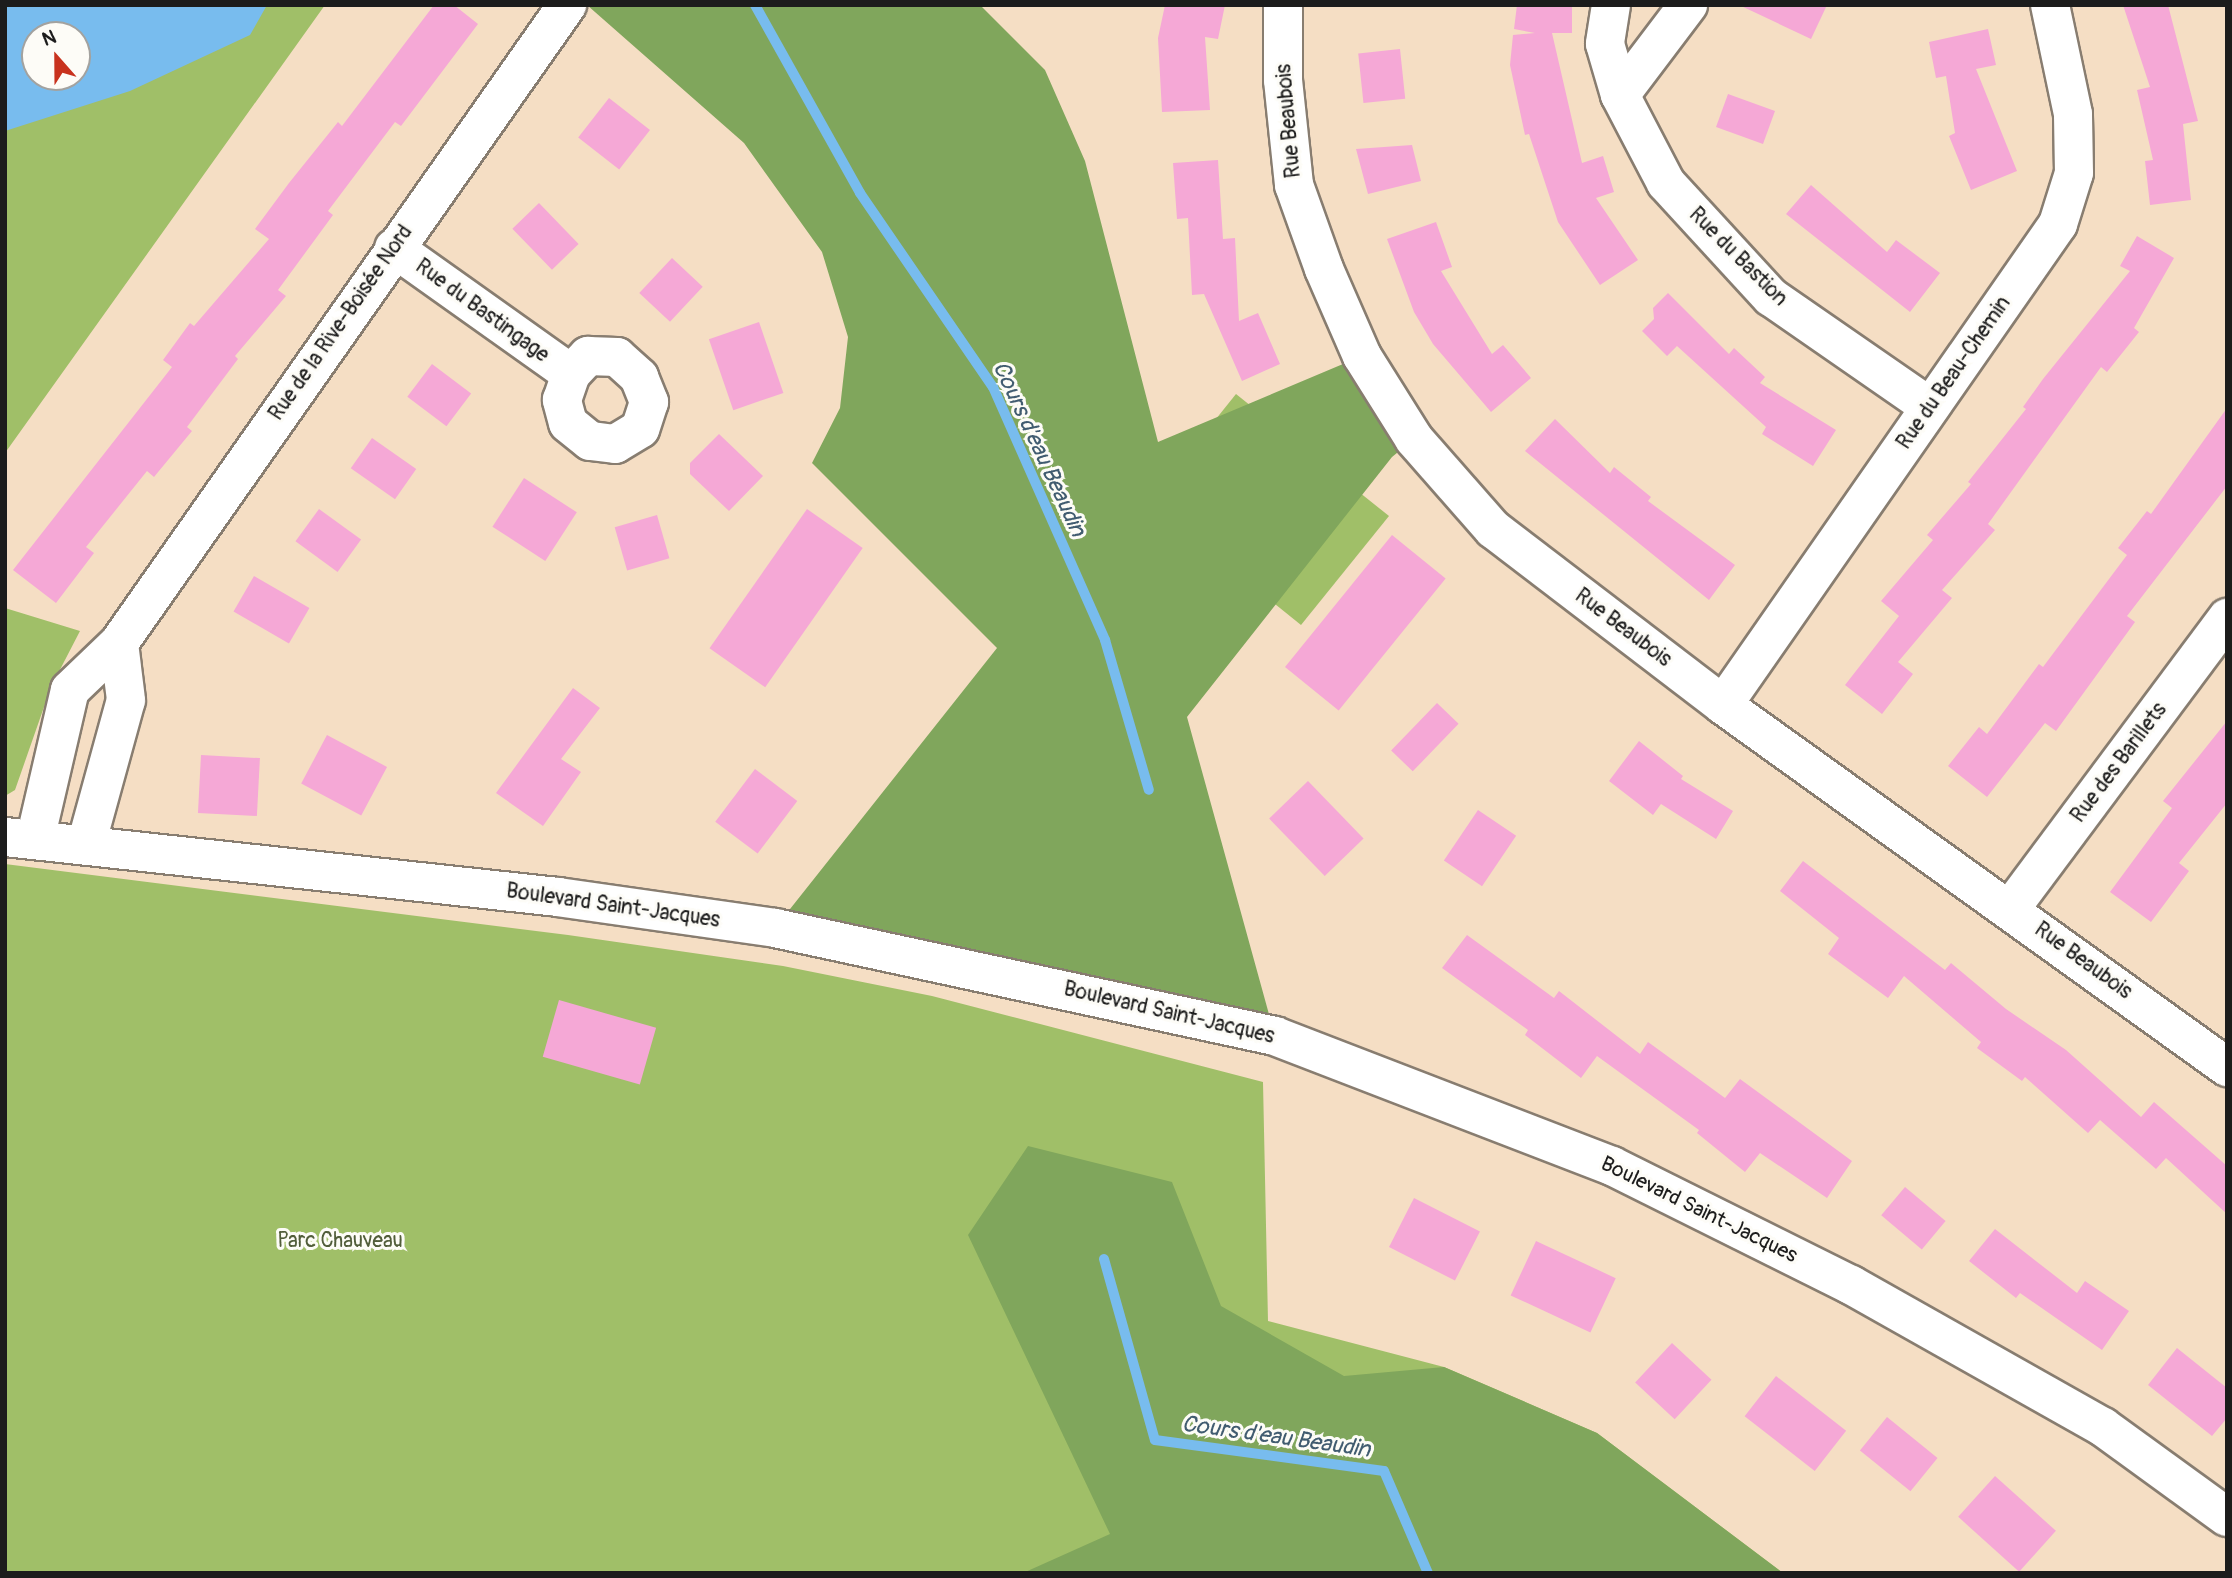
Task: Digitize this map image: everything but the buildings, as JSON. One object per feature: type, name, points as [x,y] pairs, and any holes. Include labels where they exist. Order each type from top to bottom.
[{"type":"street","name":"Rue de la Rive-Boisée Nord","points":[[20,838],[70,690],[119,643],[566,5]]},
{"type":"street","name":"Rue Beaubois","points":[[1283,5],[1283,80],[1294,185],[1362,356],[1413,439],[1493,529],[1723,705],[2011,908],[2227,1067]]},
{"type":"street","name":"Rue du Bastion","points":[[1611,5],[1605,44],[1620,95],[1666,183],[1771,297],[1930,407]]},
{"type":"street","points":[[1620,95],[1688,5]]},
{"type":"street","name":"Rue du Beau-Chemin","points":[[1723,705],[2058,224],[2074,173],[2073,114],[2050,5]]},
{"type":"street","name":"Rue du Bastingage","points":[[394,248],[571,374]]},
{"type":"street","name":"Rue des Barillets","points":[[2011,908],[2227,618]]},
{"type":"street","points":[[86,845],[127,700],[119,643]]},
{"type":"street","name":"Boulevard Saint-Jacques","points":[[20,838],[558,897],[775,929],[1275,1036],[1612,1166],[1851,1285],[2103,1427],[2227,1517]]},
{"type":"green space","points":[[5,5],[325,5],[5,453]]},
{"type":"green space","points":[[587,5],[980,5],[1045,70],[1085,161],[1158,442],[1362,356],[1414,439],[1392,457],[1187,717],[1275,1036],[775,928],[997,648],[812,463],[840,408],[848,337],[822,252],[744,143]]},
{"type":"green space","points":[[1236,394],[1389,516],[1301,625],[1250,584],[1163,485]]},
{"type":"green space","points":[[5,608],[80,631],[51,687],[15,790],[5,796]]},
{"type":"green space","name":"Parc Chauveau","points":[[5,864],[568,935],[783,966],[932,996],[1263,1082],[1268,1321],[1444,1367],[1597,1433],[1783,1573],[5,1573]]},
{"type":"green space","points":[[1028,1146],[1172,1182],[1221,1306],[1344,1376],[1444,1367],[1597,1433],[1783,1573],[1023,1573],[1110,1534],[968,1235]]},
{"type":"water","points":[[5,5],[267,5],[250,35],[130,91],[5,131]]},
{"type":"waterway","name":"Cours d'eau Beaudin","points":[[755,5],[860,193],[993,387],[1105,640],[1149,790]]},
{"type":"waterway","name":"Cours d'eau Beaudin","points":[[1104,1259],[1155,1440],[1384,1471],[1428,1573]]}]
